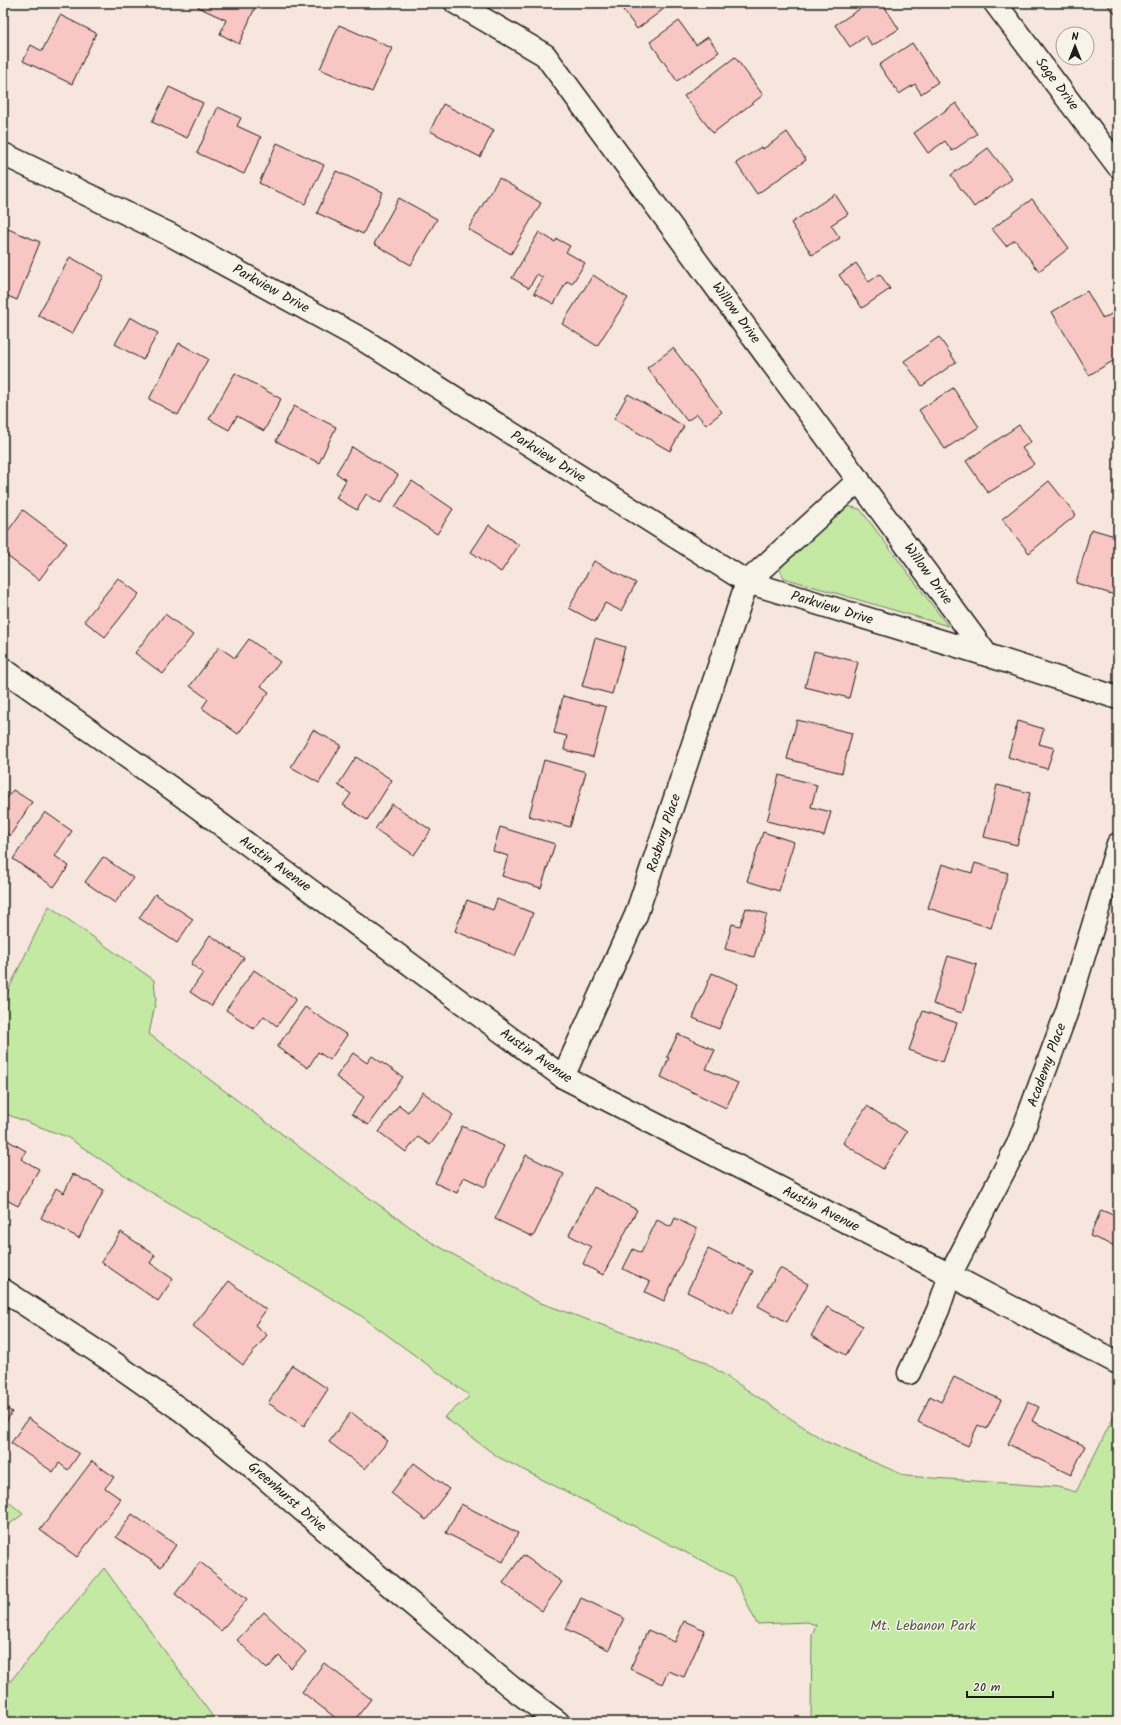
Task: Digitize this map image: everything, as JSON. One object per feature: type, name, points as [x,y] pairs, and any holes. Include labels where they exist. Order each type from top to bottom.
[{"type":"street","name":"Willow Drive","points":[[456,3],[545,55],[987,655]]},
{"type":"street","name":"Sage Drive","points":[[996,3],[1118,166]]},
{"type":"street","name":"Parkview Drive","points":[[3,154],[169,234],[365,341],[747,582],[987,655],[1118,698]]},
{"type":"street","points":[[747,582],[859,480]]},
{"type":"street","name":"Rosbury Place","points":[[563,1077],[636,915],[747,582]]},
{"type":"street","name":"Austin Avenue","points":[[3,669],[181,795],[563,1077],[950,1275],[1118,1364]]},
{"type":"street","name":"Academy Place","points":[[909,1373],[938,1310],[950,1275],[1018,1144],[1067,1010],[1118,844]]},
{"type":"street","name":"Greenhurst Drive","points":[[3,1290],[107,1358],[187,1415],[250,1464],[382,1579],[511,1687],[558,1722]]},
{"type":"green space","points":[[847,506],[860,509],[948,626],[784,578],[780,570],[786,559]]},
{"type":"green space","name":"Mt. Lebanon Park","points":[[49,906],[154,980],[156,1000],[149,1034],[322,1164],[431,1242],[538,1302],[703,1361],[825,1441],[906,1476],[1058,1487],[1076,1492],[1118,1408],[1118,1722],[811,1722],[812,1635],[816,1625],[807,1622],[757,1624],[734,1577],[498,1457],[444,1417],[470,1396],[360,1315],[144,1188],[67,1137],[3,1113],[3,1004],[12,982]]},
{"type":"green space","points":[[3,1497],[23,1514],[3,1529]]},
{"type":"green space","points":[[104,1568],[213,1717],[208,1722],[3,1722],[3,1690]]},
{"type":"building","points":[[200,3],[257,3],[239,44],[220,34],[226,20],[198,7]]},
{"type":"building","points":[[618,3],[668,3],[669,5],[637,29]]},
{"type":"building","points":[[869,3],[882,3],[899,29],[872,46],[866,36],[850,47],[835,25]]},
{"type":"building","points":[[1106,3],[1118,3],[1118,17]]},
{"type":"building","points":[[60,15],[96,33],[72,84],[23,61],[31,45],[42,51]]},
{"type":"building","points":[[679,21],[696,45],[708,37],[719,52],[677,81],[650,42]]},
{"type":"building","points":[[339,25],[392,48],[372,92],[320,69]]},
{"type":"building","points":[[912,43],[938,82],[921,94],[915,84],[899,94],[879,65]]},
{"type":"building","points":[[735,57],[763,95],[713,133],[684,96]]},
{"type":"building","points":[[169,87],[203,103],[187,138],[152,122]]},
{"type":"building","points":[[956,103],[977,134],[952,151],[945,141],[928,153],[914,133]]},
{"type":"building","points":[[443,104],[494,130],[480,157],[430,131]]},
{"type":"building","points":[[218,107],[241,118],[237,126],[261,137],[244,174],[197,153]]},
{"type":"building","points":[[787,132],[806,160],[757,194],[736,163],[761,147],[763,149]]},
{"type":"building","points":[[277,143],[324,165],[305,204],[259,183]]},
{"type":"building","points":[[988,148],[1012,179],[974,207],[951,175]]},
{"type":"building","points":[[336,171],[383,192],[363,234],[317,213]]},
{"type":"building","points":[[499,178],[541,203],[511,254],[468,229]]},
{"type":"building","points":[[835,194],[848,214],[831,225],[840,238],[812,255],[791,223]]},
{"type":"building","points":[[399,198],[437,219],[411,265],[374,244]]},
{"type":"building","points":[[1032,199],[1069,248],[1039,271],[1015,240],[1006,246],[992,229]]},
{"type":"building","points":[[3,227],[40,242],[17,300],[3,294]]},
{"type":"building","points":[[539,232],[555,242],[557,239],[570,246],[566,252],[585,263],[572,284],[567,281],[554,304],[534,293],[543,278],[537,274],[529,288],[512,278]]},
{"type":"building","points":[[70,257],[104,276],[72,334],[38,315]]},
{"type":"building","points":[[856,263],[869,282],[880,274],[890,289],[862,308],[839,275]]},
{"type":"building","points":[[593,275],[628,298],[597,346],[562,324]]},
{"type":"building","points":[[1087,291],[1103,319],[1116,311],[1118,314],[1118,358],[1089,375],[1052,312]]},
{"type":"building","points":[[130,317],[158,333],[143,360],[115,344]]},
{"type":"building","points":[[939,337],[956,362],[922,386],[904,361]]},
{"type":"building","points":[[179,343],[208,359],[178,415],[149,399]]},
{"type":"building","points":[[673,348],[722,412],[706,425],[697,414],[687,421],[647,368]]},
{"type":"building","points":[[235,373],[281,399],[264,431],[237,416],[229,430],[209,419]]},
{"type":"building","points":[[953,388],[979,427],[945,449],[919,410]]},
{"type":"building","points":[[628,394],[684,426],[670,451],[614,419]]},
{"type":"building","points":[[294,406],[336,427],[319,463],[276,441]]},
{"type":"building","points":[[1019,425],[1031,442],[1022,448],[1034,464],[988,493],[966,461]]},
{"type":"building","points":[[352,447],[398,475],[381,503],[366,494],[357,510],[336,498],[346,480],[336,473]]},
{"type":"building","points":[[412,481],[453,509],[437,534],[395,507]]},
{"type":"building","points":[[1049,481],[1076,515],[1029,553],[1002,519]]},
{"type":"building","points":[[23,510],[67,543],[39,580],[3,553],[3,538]]},
{"type":"building","points":[[489,525],[519,545],[501,572],[471,552]]},
{"type":"building","points":[[1091,529],[1118,537],[1118,596],[1076,583]]},
{"type":"building","points":[[594,561],[636,583],[621,611],[605,603],[595,622],[569,608]]},
{"type":"building","points":[[118,578],[139,594],[105,637],[84,621]]},
{"type":"building","points":[[165,614],[193,635],[163,674],[135,653]]},
{"type":"building","points":[[595,638],[625,647],[612,694],[582,686]]},
{"type":"building","points":[[249,639],[280,662],[261,686],[269,692],[238,734],[202,708],[208,699],[190,686],[219,647],[235,658]]},
{"type":"building","points":[[814,651],[858,662],[849,698],[805,687]]},
{"type":"building","points":[[563,696],[606,707],[593,757],[564,750],[567,736],[554,733]]},
{"type":"building","points":[[797,720],[852,733],[842,773],[787,759]]},
{"type":"building","points":[[1018,721],[1044,729],[1039,744],[1054,748],[1047,769],[1008,757]]},
{"type":"building","points":[[313,730],[341,745],[319,783],[291,767]]},
{"type":"building","points":[[356,757],[392,780],[367,820],[343,805],[351,794],[338,785]]},
{"type":"building","points":[[544,760],[586,772],[570,827],[529,816]]},
{"type":"building","points":[[779,775],[817,785],[811,807],[831,812],[824,836],[767,821]]},
{"type":"building","points":[[997,785],[1030,793],[1017,845],[984,837]]},
{"type":"building","points":[[13,790],[32,802],[10,836],[3,831],[3,803]]},
{"type":"building","points":[[392,804],[431,830],[414,855],[375,829]]},
{"type":"building","points":[[45,812],[72,831],[55,856],[69,866],[54,887],[13,859]]},
{"type":"building","points":[[500,827],[555,844],[541,888],[502,876],[508,856],[493,851]]},
{"type":"building","points":[[763,832],[794,842],[779,891],[747,881]]},
{"type":"building","points":[[103,857],[133,878],[115,903],[85,882]]},
{"type":"building","points":[[975,863],[1008,873],[991,928],[928,908],[942,864],[972,873]]},
{"type":"building","points":[[155,894],[193,919],[177,943],[139,918]]},
{"type":"building","points":[[497,899],[533,913],[515,956],[455,931],[467,900],[493,910]]},
{"type":"building","points":[[746,908],[767,914],[754,957],[725,949],[732,924],[740,926]]},
{"type":"building","points":[[210,935],[244,958],[211,1006],[190,992],[203,973],[191,964]]},
{"type":"building","points":[[948,956],[977,965],[962,1013],[933,1004]]},
{"type":"building","points":[[254,970],[296,999],[277,1026],[264,1016],[254,1029],[226,1010]]},
{"type":"building","points":[[712,973],[738,984],[719,1029],[693,1018]]},
{"type":"building","points":[[305,1007],[347,1035],[330,1060],[318,1052],[308,1068],[277,1047]]},
{"type":"building","points":[[923,1011],[957,1023],[943,1062],[909,1050]]},
{"type":"building","points":[[678,1034],[715,1050],[706,1069],[738,1083],[726,1108],[661,1077],[669,1058],[667,1057]]},
{"type":"building","points":[[353,1053],[367,1063],[372,1056],[403,1077],[368,1125],[352,1114],[364,1097],[336,1077]]},
{"type":"building","points":[[423,1092],[453,1115],[430,1145],[418,1137],[406,1152],[379,1132],[399,1105],[408,1112]]},
{"type":"building","points":[[867,1106],[907,1132],[883,1169],[843,1143]]},
{"type":"building","points":[[462,1126],[504,1146],[485,1187],[464,1177],[457,1193],[435,1183]]},
{"type":"building","points":[[7,1140],[26,1151],[21,1159],[39,1169],[18,1206],[3,1198],[3,1148]]},
{"type":"building","points":[[526,1155],[564,1174],[533,1237],[495,1219]]},
{"type":"building","points":[[73,1174],[104,1190],[79,1238],[41,1218],[56,1188],[64,1193]]},
{"type":"building","points":[[594,1187],[637,1210],[603,1275],[583,1264],[591,1247],[569,1235]]},
{"type":"building","points":[[1101,1210],[1118,1217],[1118,1247],[1090,1236]]},
{"type":"building","points":[[675,1218],[697,1229],[664,1301],[645,1292],[650,1282],[623,1269],[633,1249],[641,1253],[657,1220],[671,1227]]},
{"type":"building","points":[[121,1232],[155,1255],[150,1263],[173,1279],[158,1301],[101,1262]]},
{"type":"building","points":[[708,1249],[753,1271],[732,1314],[687,1292]]},
{"type":"building","points":[[780,1268],[808,1284],[787,1322],[758,1306]]},
{"type":"building","points":[[1118,1272],[1118,1290],[1112,1287]]},
{"type":"building","points":[[229,1281],[266,1310],[255,1325],[267,1335],[243,1365],[193,1326]]},
{"type":"building","points":[[827,1307],[863,1326],[846,1355],[811,1336]]},
{"type":"building","points":[[292,1365],[328,1389],[304,1426],[268,1403]]},
{"type":"building","points":[[954,1377],[1001,1400],[987,1429],[978,1425],[968,1446],[918,1422],[930,1396],[941,1402]]},
{"type":"building","points":[[1028,1402],[1039,1407],[1032,1421],[1085,1446],[1071,1475],[1008,1444]]},
{"type":"building","points":[[3,1406],[12,1412],[3,1427]]},
{"type":"building","points":[[351,1412],[388,1441],[365,1469],[329,1442]]},
{"type":"building","points":[[28,1418],[79,1454],[68,1470],[59,1463],[53,1472],[11,1443]]},
{"type":"building","points":[[92,1461],[114,1477],[105,1488],[121,1499],[77,1557],[40,1530]]},
{"type":"building","points":[[414,1463],[449,1489],[426,1520],[391,1493]]},
{"type":"building","points":[[461,1504],[518,1533],[503,1562],[446,1533]]},
{"type":"building","points":[[132,1514],[176,1545],[161,1567],[116,1537]]},
{"type":"building","points":[[523,1555],[562,1582],[542,1611],[503,1583]]},
{"type":"building","points":[[200,1562],[247,1599],[221,1631],[175,1594]]},
{"type":"building","points":[[581,1598],[624,1618],[609,1650],[566,1629]]},
{"type":"building","points":[[264,1612],[306,1652],[291,1668],[279,1656],[267,1669],[237,1640]]},
{"type":"building","points":[[684,1621],[705,1630],[684,1677],[668,1671],[662,1684],[630,1669],[648,1630],[675,1642]]},
{"type":"building","points":[[324,1663],[371,1699],[353,1722],[341,1722],[302,1692]]}]
